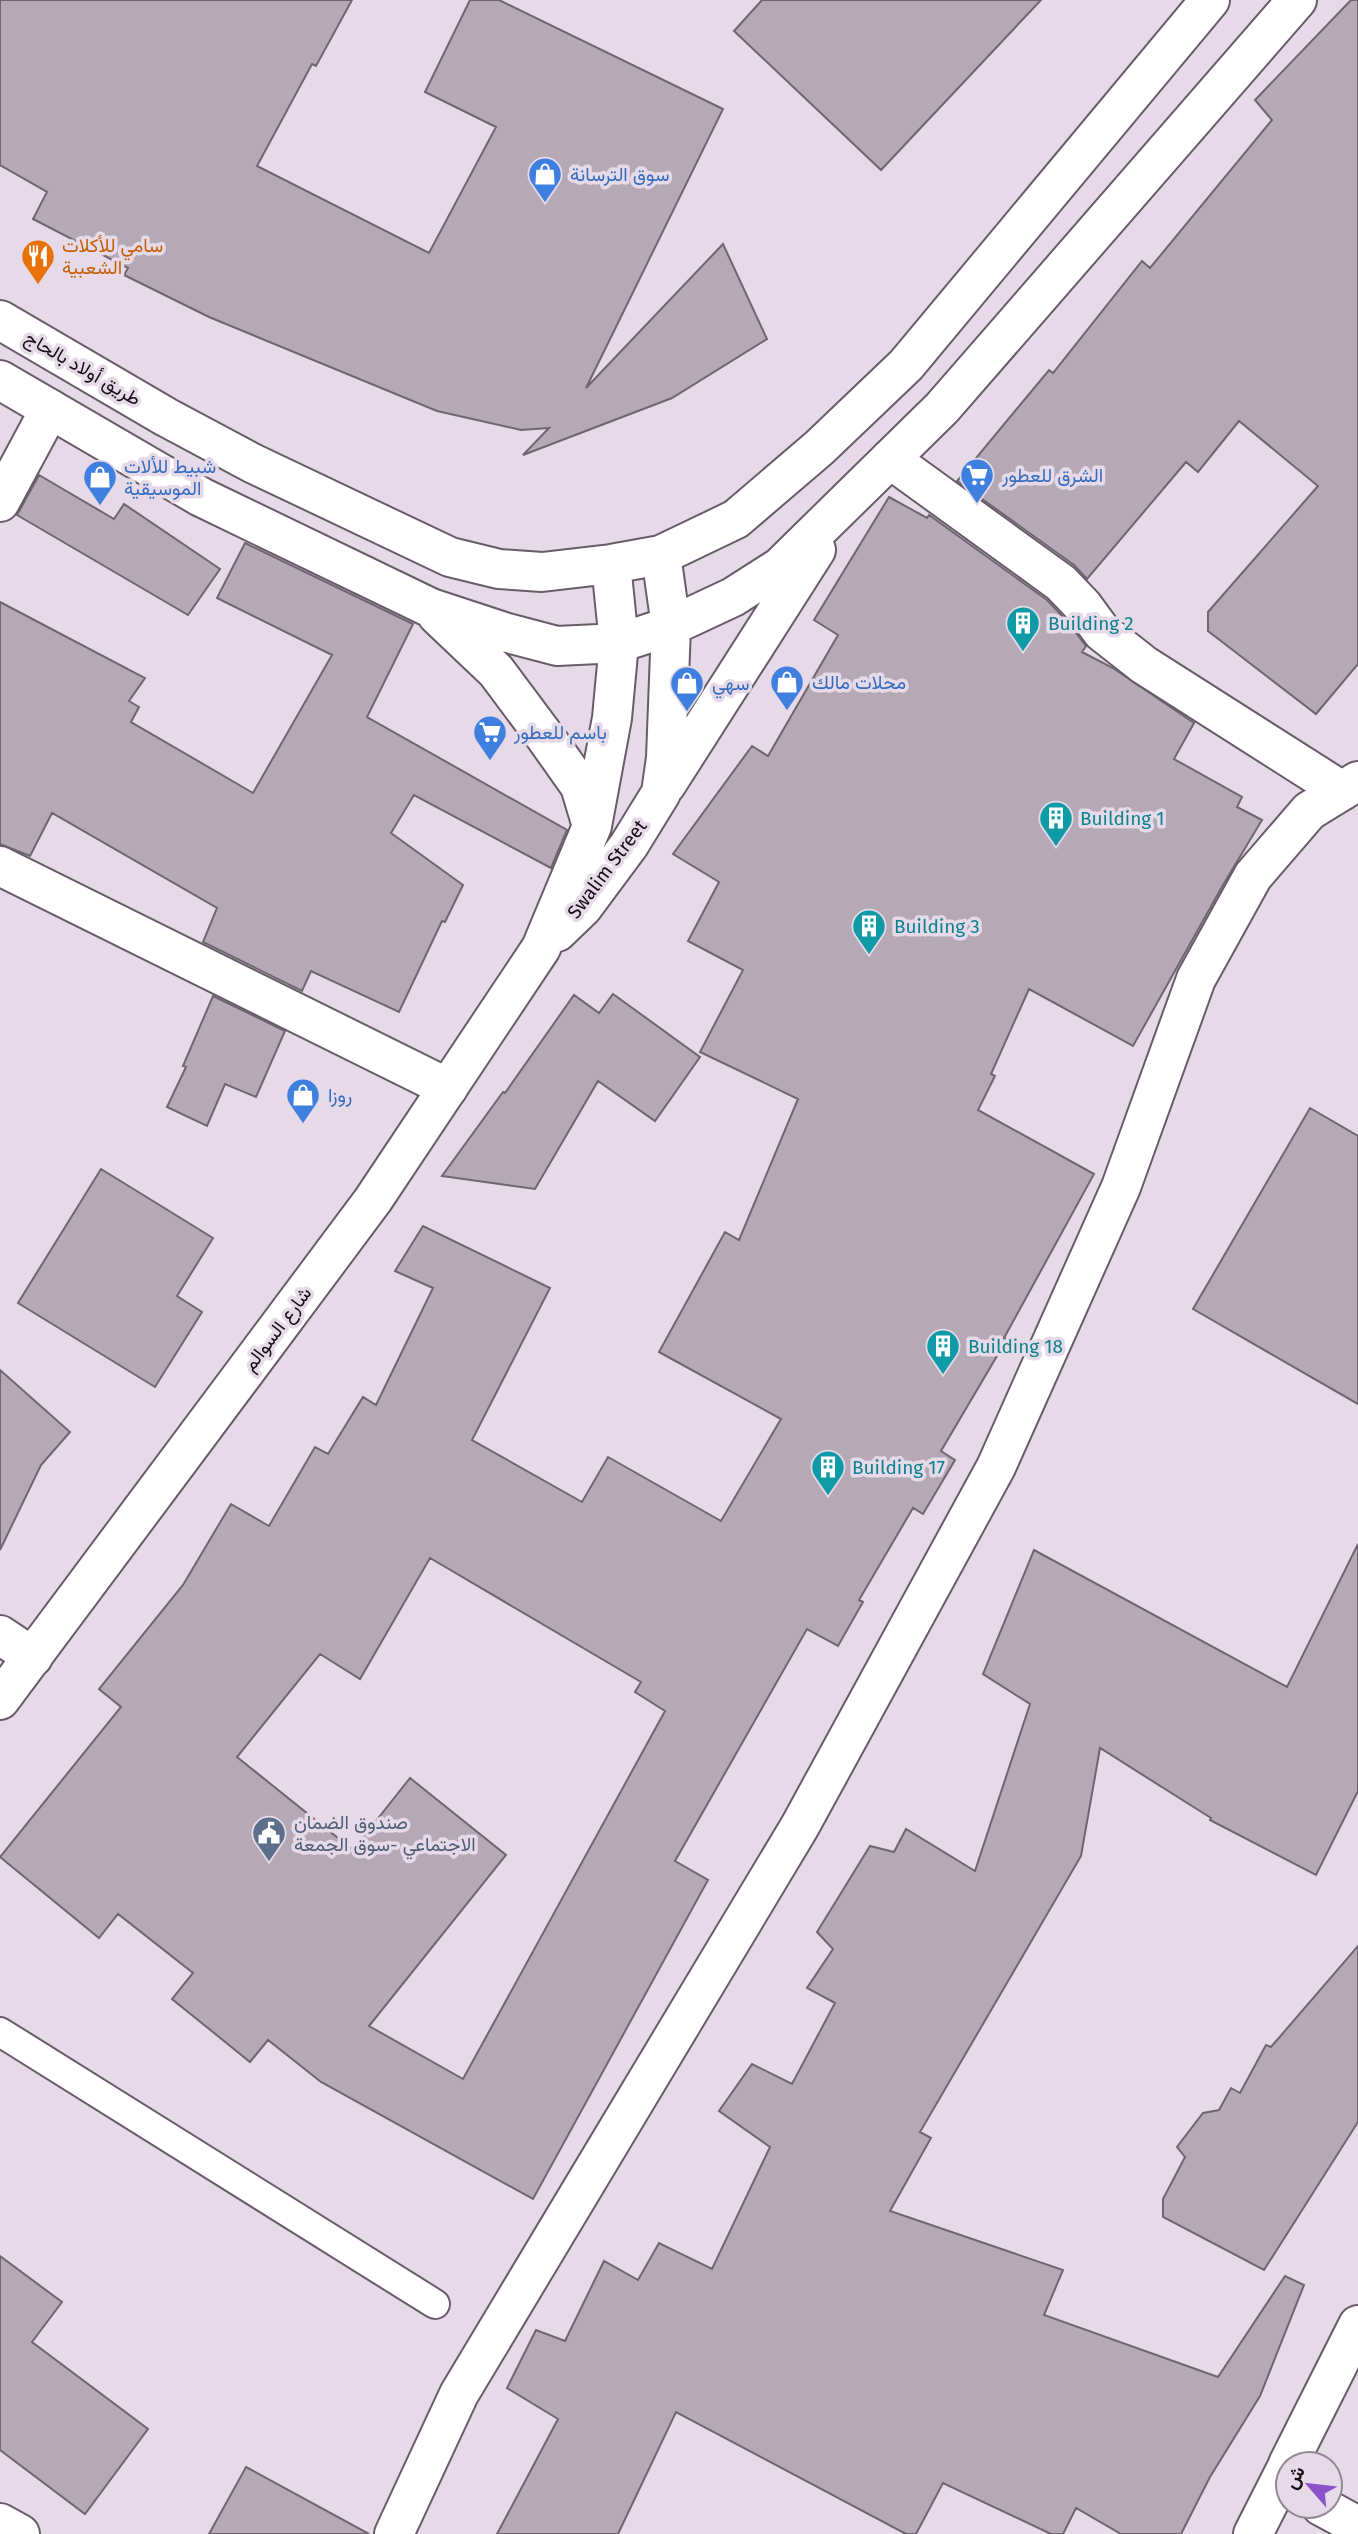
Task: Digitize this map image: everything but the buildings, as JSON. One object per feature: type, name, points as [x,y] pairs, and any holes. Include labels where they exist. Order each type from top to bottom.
[{"type":"main road","name":"طريق أولاد بالحاج","points":[[0,320],[166,417],[252,463],[450,558],[499,569],[542,572],[661,555],[737,519],[819,448],[906,365],[1210,0]]},
{"type":"main road","points":[[0,380],[201,497],[431,608],[503,632],[557,646],[620,643],[671,626],[733,597],[780,567],[942,408],[1297,0]]},
{"type":"main road","points":[[0,502],[50,410]]},
{"type":"main road","points":[[394,2534],[459,2394],[800,1826],[996,1467],[1121,1187],[1196,979],[1253,876],[1309,811],[1350,786],[1144,665],[1102,632],[1083,606],[1061,583],[890,459]]},
{"type":"main road","points":[[661,793],[848,499]]},
{"type":"main road","name":"Swalim Street","points":[[541,948],[583,907],[629,845],[661,793],[666,758],[671,626],[661,555]]},
{"type":"main road","name":"Swalim Street","points":[[541,948],[592,826],[612,718],[620,643],[611,564]]},
{"type":"main road","points":[[431,608],[496,671],[546,738],[580,786],[592,826]]},
{"type":"main road","points":[[0,866],[448,1088]]},
{"type":"main road","name":"شارع السوالم","points":[[0,1700],[373,1200],[541,948]]},
{"type":"main road","points":[[0,1635],[33,1657]]},
{"type":"main road","points":[[1298,2450],[1358,2325]]},
{"type":"main road","points":[[1253,2534],[1274,2496]]},
{"type":"main road","points":[[0,2523],[20,2534]]},
{"type":"lane","points":[[0,2032],[435,2305]]},
{"type":"place","name":"سوق الترسانة","points":[[545,204]]},
{"type":"place","name":"سامي للأكلات الشعبية","points":[[38,286]]},
{"type":"place","name":"الشرق للعطور","points":[[977,505]]},
{"type":"place","name":"شبيط للألات الموسيقية","points":[[100,507]]},
{"type":"place","name":"Building 2","points":[[1023,653]]},
{"type":"place","name":"محلات مالك","points":[[787,712]]},
{"type":"place","name":"سهي","points":[[687,713]]},
{"type":"place","name":"باسم للعطور","points":[[490,762]]},
{"type":"place","name":"Building 1","points":[[1056,848]]},
{"type":"place","name":"Building 3","points":[[869,956]]},
{"type":"place","name":"روزا","points":[[303,1125]]},
{"type":"place","name":"Building 18","points":[[943,1376]]},
{"type":"place","name":"Building 17","points":[[828,1497]]},
{"type":"place","name":"صندوق الضمان الاجتماعي -سوق الجمعة","points":[[269,1863]]}]
